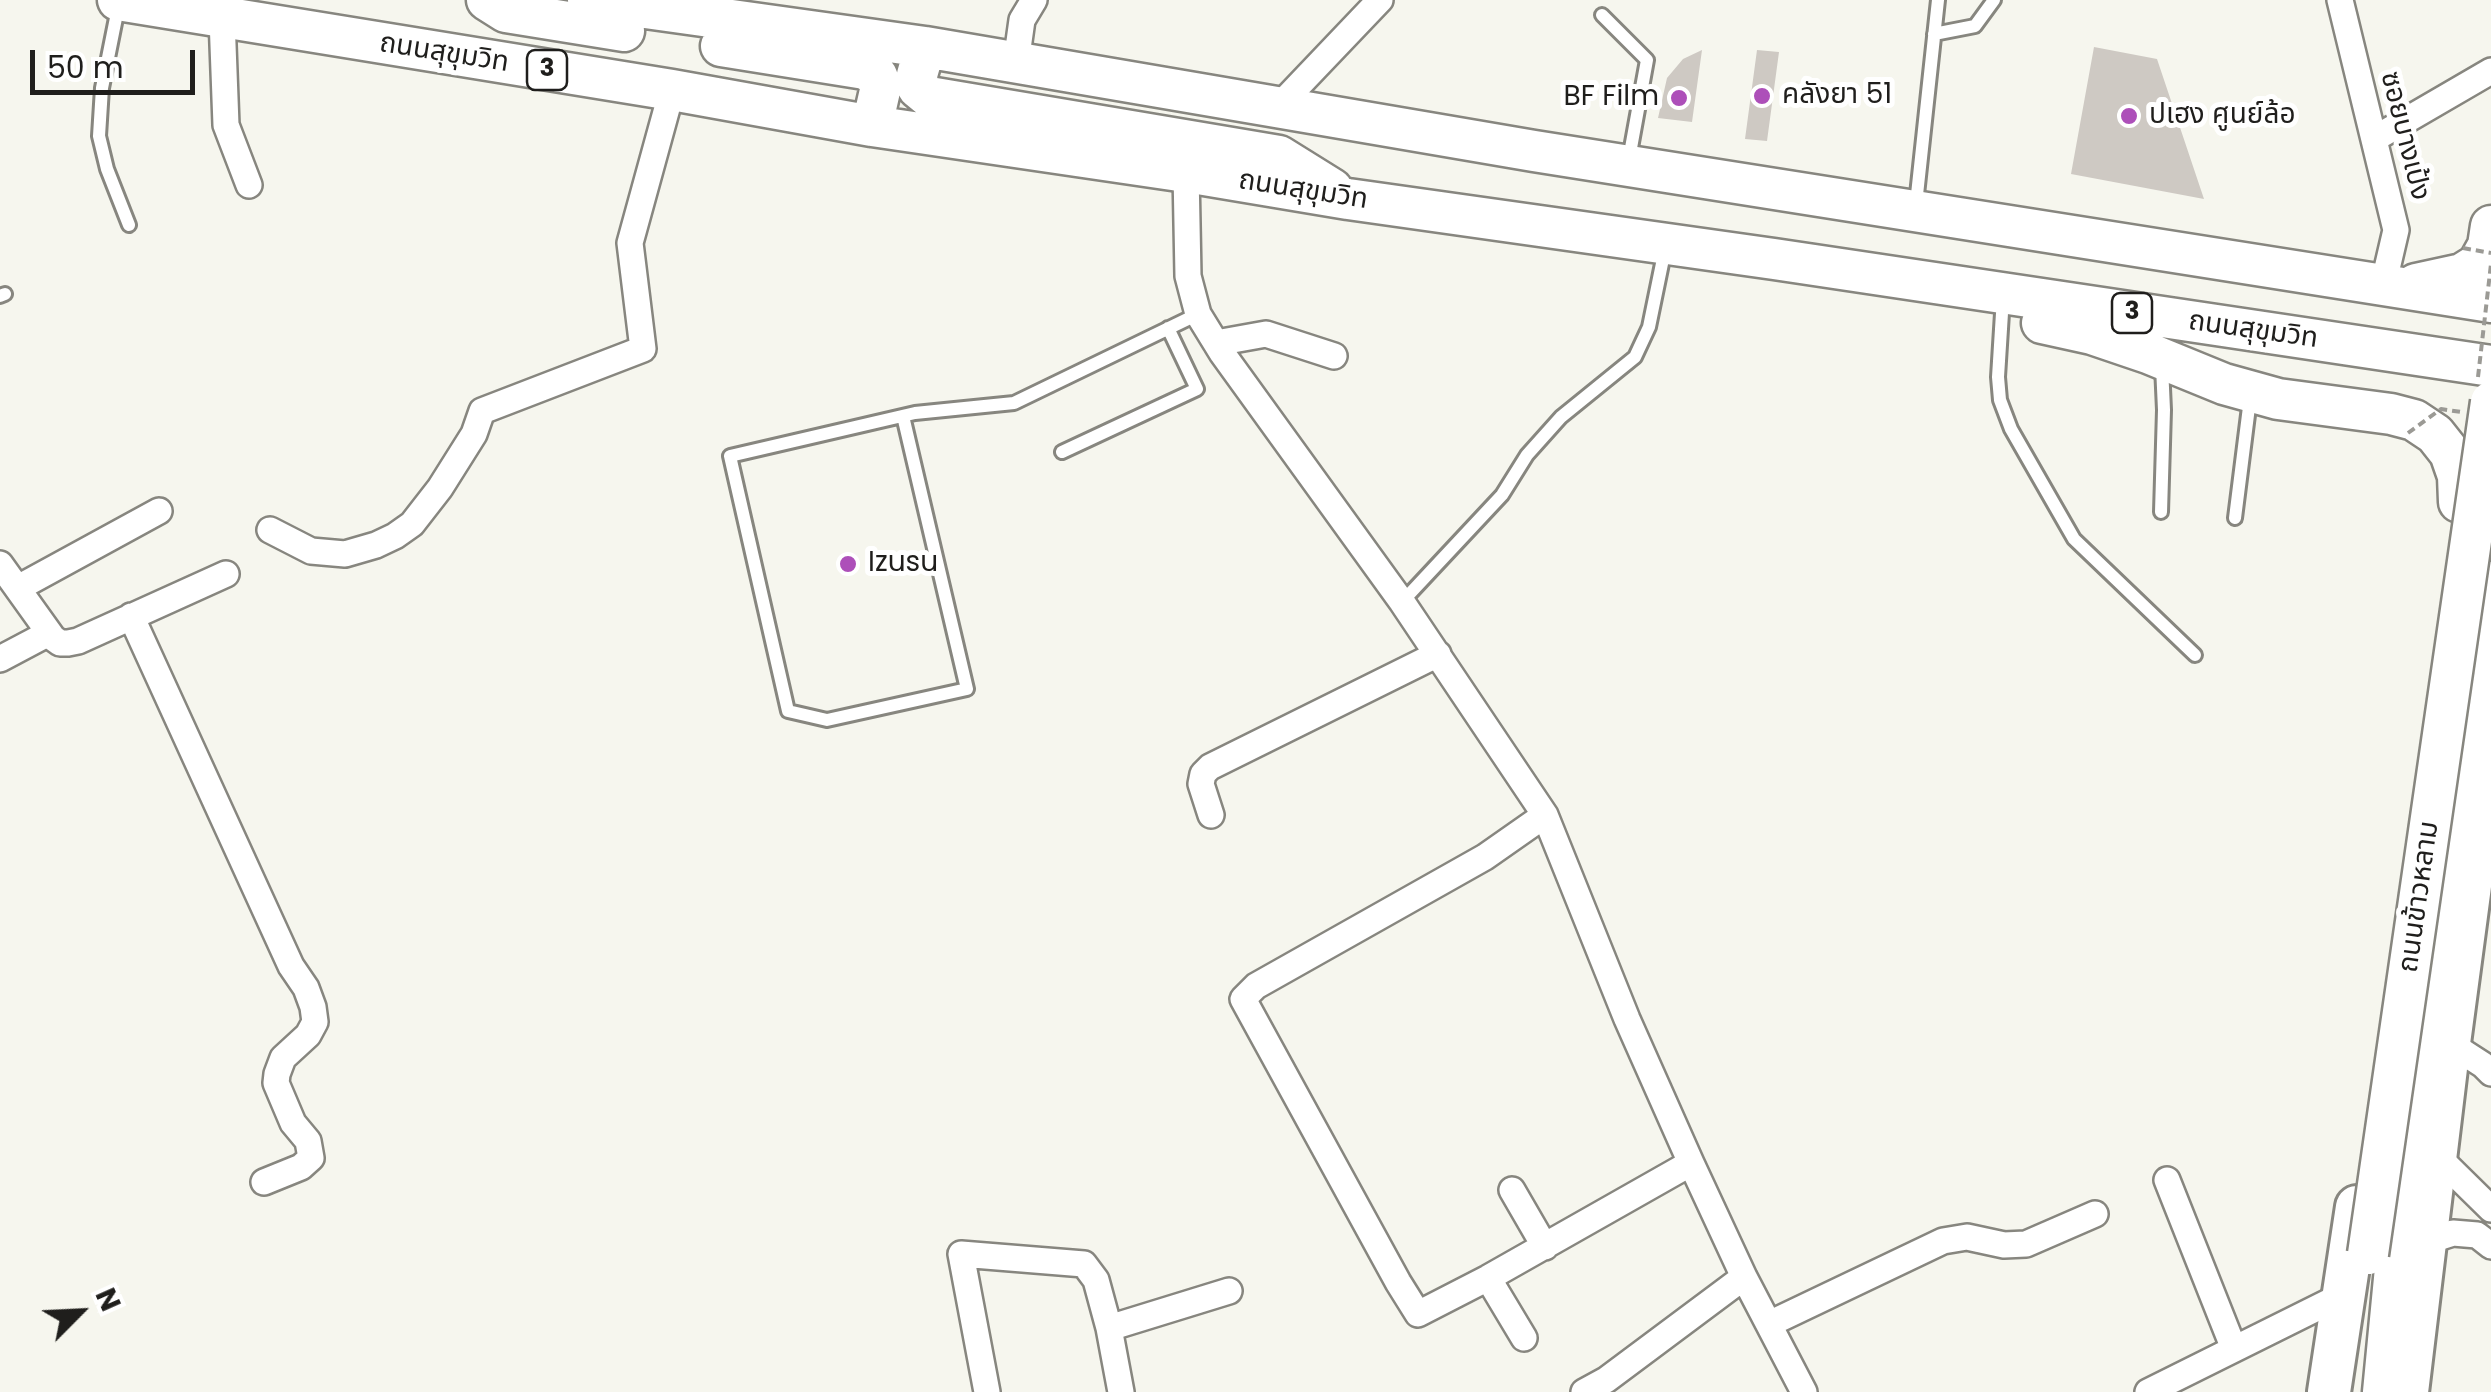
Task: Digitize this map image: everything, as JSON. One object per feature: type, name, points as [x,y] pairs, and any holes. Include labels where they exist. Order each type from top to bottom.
[{"type":"highway","points":[[2329,1392],[2459,502],[2468,449],[2474,441],[2485,398]]},
{"type":"highway","points":[[2408,1392],[2396,1254],[2436,1155],[2491,728]]},
{"type":"main road","name":"ถนนสุขุมวิท","points":[[119,0],[872,126],[1348,200],[1774,259],[2485,398]]},
{"type":"main road","points":[[487,0],[506,12],[865,69],[877,76],[881,86],[872,126]]},
{"type":"main road","points":[[588,0],[759,18],[1628,166],[2491,302]]},
{"type":"main road","points":[[925,47],[917,76],[918,88],[930,97],[1279,156],[1348,200]]},
{"type":"main road","points":[[2390,287],[2462,274],[2478,264],[2488,246],[2477,237]]},
{"type":"main road","points":[[1774,259],[2092,334],[2278,400],[2414,420],[2434,434],[2450,453],[2458,476],[2459,502]]},
{"type":"main road","name":"ถนนข้าวหลาม","points":[[2383,1392],[2485,398]]},
{"type":"main road","name":"ถนนข้าวหลาม","points":[[2348,1392],[2396,1254],[2491,582]]},
{"type":"street","points":[[1016,63],[1022,20],[1034,0]]},
{"type":"street","points":[[1278,107],[1380,0]]},
{"type":"street","name":"ซอยบางเป้ง","points":[[2340,0],[2396,230],[2390,287]]},
{"type":"street","points":[[222,18],[226,125],[250,186]]},
{"type":"street","points":[[2374,139],[2491,71]]},
{"type":"street","points":[[270,530],[311,551],[345,554],[386,540],[412,524],[422,512],[474,434],[482,411],[643,350],[630,243],[672,90]]},
{"type":"street","points":[[1186,172],[1188,276],[1198,314],[1402,602],[1546,815],[1626,1019],[1744,1277],[1804,1392]]},
{"type":"street","points":[[1216,343],[1266,334],[1334,356]]},
{"type":"street","points":[[18,588],[159,510]]},
{"type":"street","points":[[0,565],[48,633],[60,643],[78,641],[226,574]]},
{"type":"street","points":[[132,616],[313,1007],[315,1022],[308,1035],[283,1058],[276,1083],[293,1123],[308,1141],[311,1158],[301,1167],[264,1182]]},
{"type":"street","points":[[0,660],[48,633]]},
{"type":"street","points":[[1210,815],[1202,784],[1210,767],[1438,654]]},
{"type":"street","points":[[1546,815],[1485,857],[1256,986],[1243,999],[1418,1314],[1691,1164]]},
{"type":"street","points":[[2449,1043],[2491,1074]]},
{"type":"street","points":[[2436,1155],[2491,1209]]},
{"type":"street","points":[[2168,1180],[2234,1349]]},
{"type":"street","points":[[1512,1190],[1545,1247]]},
{"type":"street","points":[[1769,1324],[1944,1241],[1967,1238],[2004,1245],[2026,1244],[2095,1214]]},
{"type":"street","points":[[2396,1254],[2453,1233],[2478,1235],[2491,1246]]},
{"type":"street","points":[[987,1392],[961,1254],[1084,1264],[1096,1280],[1110,1328],[1121,1392]]},
{"type":"street","points":[[1584,1392],[1606,1380],[1744,1277]]},
{"type":"street","points":[[1488,1278],[1524,1338]]},
{"type":"street","points":[[1110,1328],[1229,1291]]},
{"type":"street","points":[[2148,1392],[2345,1294]]},
{"type":"lane","points":[[119,0],[102,88],[99,136],[129,225]]},
{"type":"lane","points":[[1916,212],[1938,0]]},
{"type":"lane","points":[[1934,34],[1975,26],[1994,0]]},
{"type":"lane","points":[[1602,14],[1647,60],[1628,166]]},
{"type":"lane","points":[[1402,602],[1502,495],[1527,455],[1561,417],[1635,357],[1649,328],[1666,244]]},
{"type":"lane","points":[[2002,313],[1998,377],[2000,400],[2011,429],[2074,539],[2194,655]]},
{"type":"lane","points":[[903,416],[967,689],[827,720],[788,711],[730,456],[916,412],[1014,403],[1198,314]]},
{"type":"lane","points":[[1062,452],[1197,389],[1168,328]]},
{"type":"lane","points":[[2161,512],[2162,358]]},
{"type":"lane","points":[[2234,518],[2251,392]]},
{"type":"path","points":[[2477,237],[2491,253]]},
{"type":"path","points":[[2408,433],[2442,409],[2485,398],[2491,264]]},
{"type":"building","name":"ปเฮง ศูนย์ล้อ","points":[[2094,47],[2157,59],[2204,199],[2071,174]]},
{"type":"building","name":"BF Film","points":[[1702,50],[1692,122],[1658,118],[1667,78],[1683,59]]},
{"type":"building","name":"คลังยา 51","points":[[1757,50],[1779,52],[1767,141],[1745,139]]},
{"type":"place","name":"คลังยา 51","points":[[1762,96]]},
{"type":"place","name":"BF Film","points":[[1679,98]]},
{"type":"place","name":"ปเฮง ศูนย์ล้อ","points":[[2129,116]]},
{"type":"place","name":"Izusu","points":[[848,564]]}]
